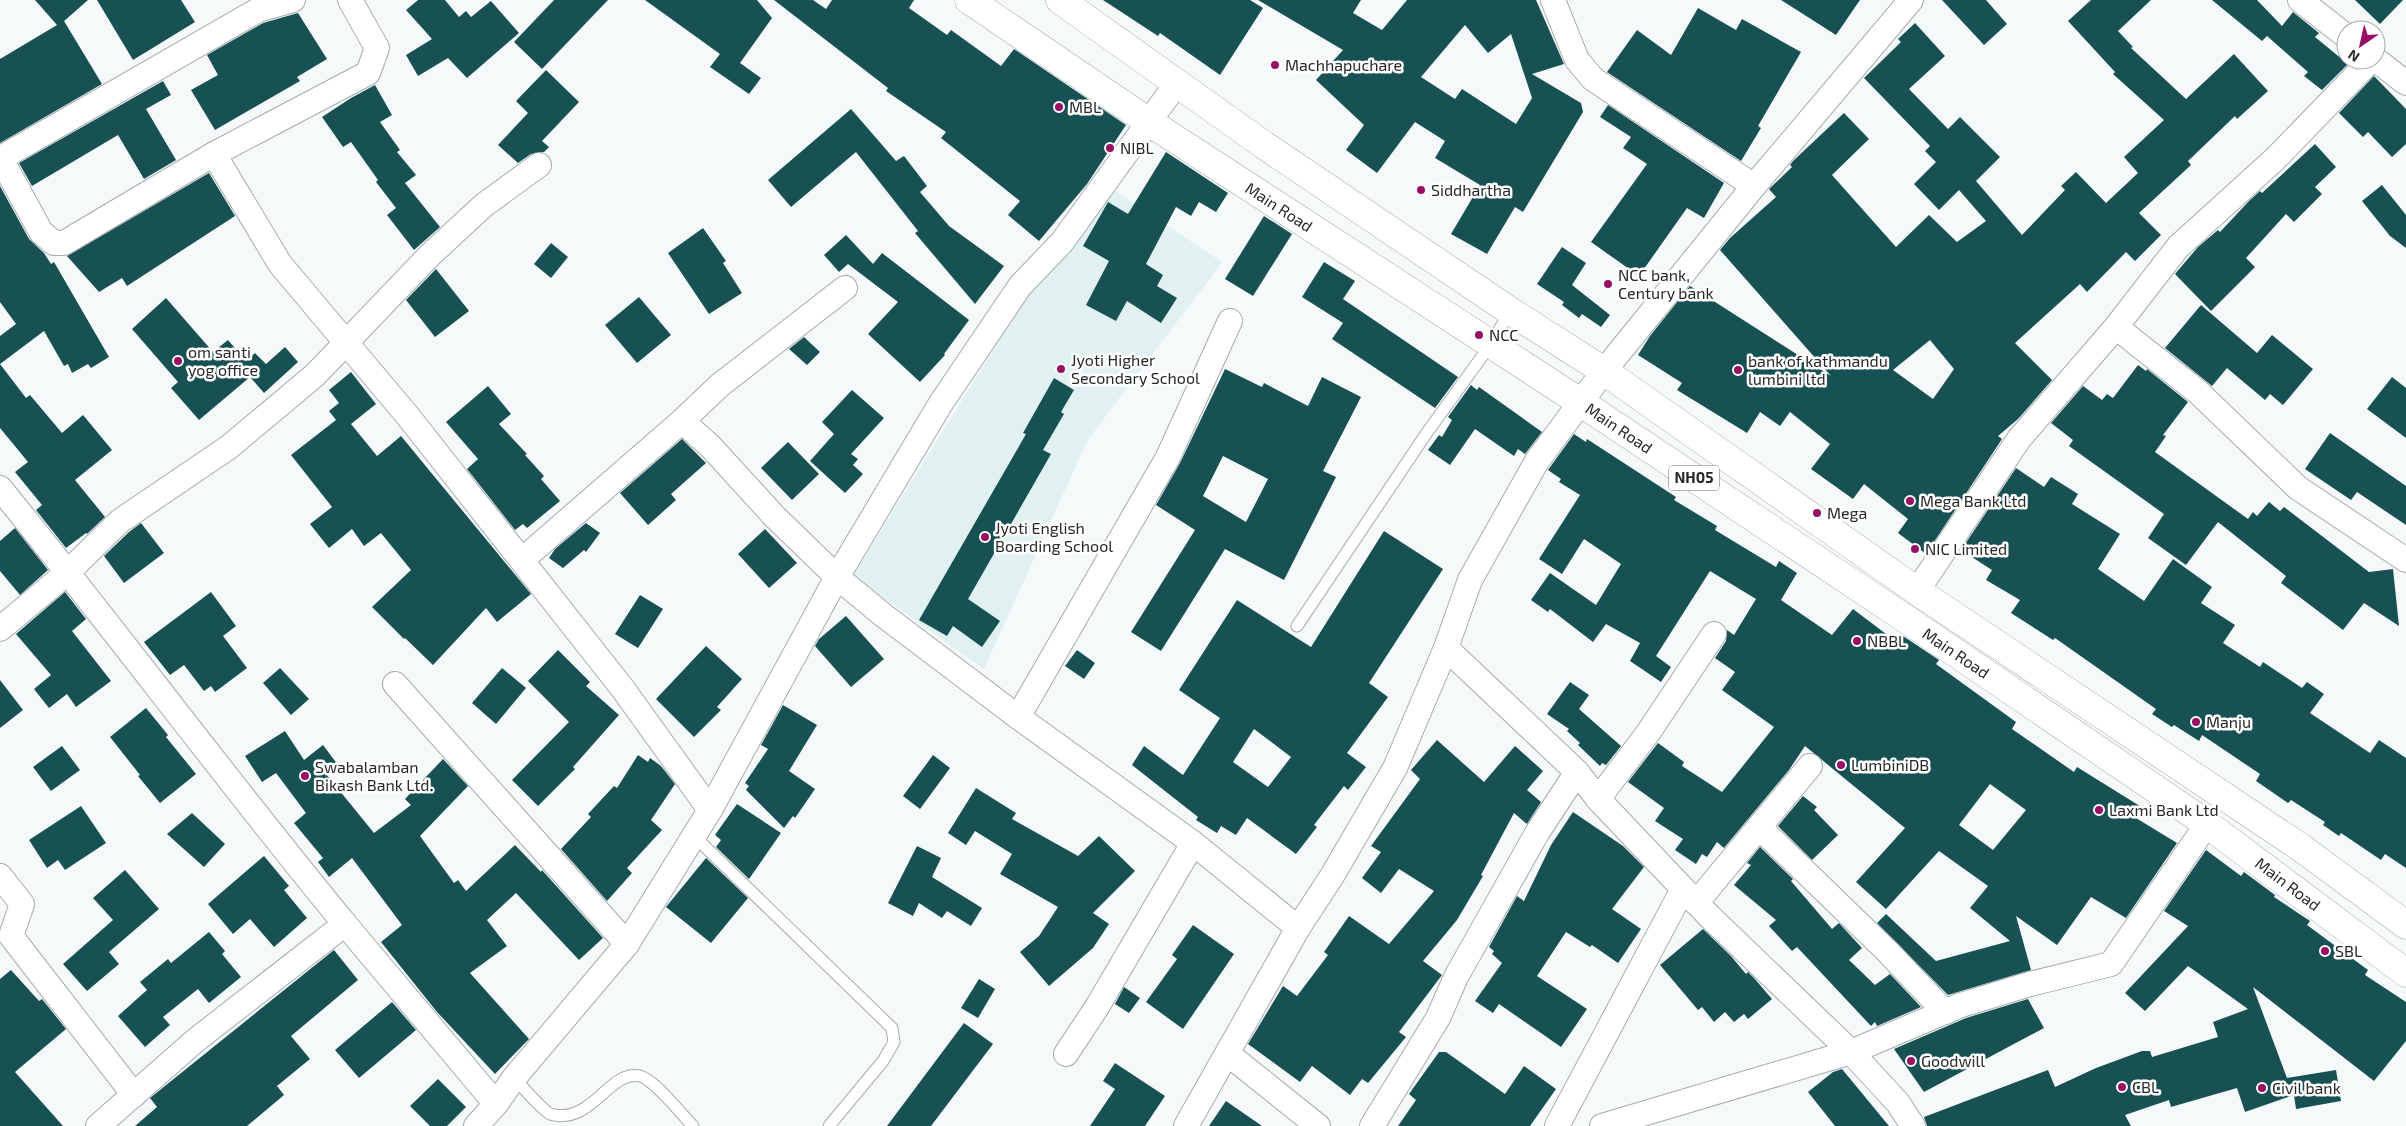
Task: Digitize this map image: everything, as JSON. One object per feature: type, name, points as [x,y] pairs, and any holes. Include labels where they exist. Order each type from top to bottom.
[{"type":"main road","name":"Main Road","points":[[969,0],[1149,122],[1580,402],[1903,617],[2207,824],[2406,973]]},
{"type":"main road","name":"Main Road","points":[[1060,0],[1177,83],[1510,311],[1604,371],[1917,591],[2300,847],[2406,925]]},
{"type":"street","points":[[293,0],[258,10],[0,158],[41,232],[54,243],[64,243],[214,154],[368,73],[377,48],[350,0]]},
{"type":"street","points":[[1553,0],[1578,60],[1593,78],[1754,186]]},
{"type":"street","points":[[1186,1126],[1298,928],[1332,876],[1395,768],[1446,648],[1470,580],[1537,461],[1604,371],[1754,186],[1911,0]]},
{"type":"street","points":[[2300,0],[2336,28]]},
{"type":"street","points":[[2386,68],[2406,83]]},
{"type":"street","points":[[1917,591],[2019,439],[2116,327],[2178,247],[2275,159],[2361,70]]},
{"type":"street","points":[[476,1126],[627,944],[710,810],[837,577],[941,403],[1020,286],[1062,242],[1177,83]]},
{"type":"street","points":[[214,154],[280,264],[305,291],[345,344],[407,415],[522,560],[623,689],[710,810]]},
{"type":"street","points":[[0,630],[68,572],[120,521],[228,447],[315,375],[430,255],[484,205],[539,165]]},
{"type":"street","points":[[522,560],[682,421],[720,385],[845,288]]},
{"type":"street","points":[[1018,717],[1168,457],[1230,321]]},
{"type":"street","points":[[2116,327],[2198,392],[2298,488],[2406,560]]},
{"type":"street","points":[[682,421],[711,447],[775,517],[837,577],[883,615],[1018,717],[1193,843],[1298,928]]},
{"type":"street","points":[[0,488],[68,572],[257,817],[496,1104]]},
{"type":"street","points":[[1598,799],[1648,733],[1714,634]]},
{"type":"street","points":[[1446,648],[1577,772],[1598,799],[1690,896],[1851,1052],[1898,1103],[1913,1126]]},
{"type":"street","points":[[395,684],[627,944]]},
{"type":"street","points":[[1557,1126],[1690,896],[1759,827],[1810,766]]},
{"type":"street","points":[[1372,1126],[1438,1018],[1456,977],[1537,833],[1577,772]]},
{"type":"street","points":[[1602,1126],[1851,1052],[1945,1012],[2030,984],[2111,964],[2207,824]]},
{"type":"street","points":[[1759,827],[1888,952],[1945,1012]]},
{"type":"street","points":[[1066,1054],[1193,843]]},
{"type":"street","points":[[0,876],[22,904],[11,936],[134,1095]]},
{"type":"street","points":[[98,1126],[196,1040],[345,924]]},
{"type":"street","points":[[1228,1054],[1318,1126]]},
{"type":"lane","points":[[1297,626],[1426,434],[1491,344],[1510,311]]},
{"type":"lane","points":[[694,836],[892,1028],[894,1042],[883,1061],[829,1126]]},
{"type":"lane","points":[[514,1078],[550,1113],[567,1121],[584,1116],[625,1078],[639,1076],[650,1081],[693,1126]]},
{"type":"shaded area","name":"Jyoti Higher Secondary School","points":[[1105,184],[1222,262],[1087,441],[984,669],[853,576],[1026,297]]},
{"type":"building","points":[[35,0],[88,0],[64,21],[102,84],[0,143],[0,59],[57,25]]},
{"type":"building","points":[[97,0],[181,0],[195,22],[133,60]]},
{"type":"building","points":[[418,0],[445,0],[459,17],[466,11],[471,17],[491,1],[519,33],[467,78],[448,58],[418,76],[406,55],[432,39],[406,10]]},
{"type":"building","points":[[554,0],[608,0],[542,69],[514,42]]},
{"type":"building","points":[[645,0],[757,0],[772,18],[740,63],[761,78],[749,94],[710,67],[720,54]]},
{"type":"building","points":[[774,0],[813,0],[826,9],[832,0],[914,0],[909,8],[947,35],[951,30],[1001,66],[1014,49],[1126,125],[1087,184],[1039,241],[1008,215],[1020,201],[941,138],[946,132],[886,91],[888,88]]},
{"type":"building","points":[[1103,0],[1250,0],[1263,8],[1220,75],[1160,33],[1158,36]]},
{"type":"building","points":[[1258,0],[1361,0],[1353,13],[1382,30],[1407,0],[1536,0],[1564,64],[1532,74],[1581,103],[1583,112],[1523,212],[1515,207],[1487,254],[1451,234],[1480,185],[1435,158],[1445,141],[1415,122],[1377,173],[1346,150],[1364,125],[1316,80],[1343,50]],"holes":[[[1465,25],[1488,53],[1511,34],[1532,98],[1516,124],[1462,89],[1455,99],[1421,77]]]},
{"type":"building","points":[[1781,0],[1860,0],[1836,35]]},
{"type":"building","points":[[1942,0],[1986,0],[2007,24],[1984,45]]},
{"type":"building","points":[[2091,0],[2151,0],[2118,31],[2133,47],[2131,48],[2186,99],[2234,54],[2268,91],[2237,119],[2235,116],[2188,161],[2191,165],[2139,213],[2161,235],[2135,261],[2126,252],[2087,292],[2080,284],[2015,343],[2052,380],[2018,419],[1998,436],[2002,439],[1926,554],[1898,533],[1908,519],[1864,484],[1853,499],[1811,469],[1830,444],[1790,412],[1780,426],[1760,412],[1747,433],[1677,390],[1682,383],[1638,355],[1650,336],[1690,286],[1831,376],[1720,250],[1730,238],[1776,197],[1769,189],[1792,167],[1790,165],[1793,161],[1844,113],[1869,139],[1832,175],[1896,247],[1929,215],[1957,242],[1986,221],[1959,190],[1939,210],[1914,184],[1936,162],[1925,151],[1930,146],[1864,78],[1901,42],[1898,39],[1915,23],[1945,56],[1909,89],[1948,129],[1960,117],[2000,157],[1976,181],[2022,235],[2065,190],[2061,186],[2076,172],[2106,203],[2138,173],[2124,157],[2164,120],[2113,74],[2115,72],[2068,21]],"holes":[[[1930,340],[1954,369],[1933,399],[1893,370]]]},
{"type":"building","points":[[2212,0],[2257,0],[2282,26],[2293,12],[2319,33],[2315,37],[2336,54],[2336,70],[2342,70],[2322,90],[2304,76],[2308,72],[2267,36],[2262,41]]},
{"type":"building","points":[[2355,0],[2403,0],[2384,20],[2376,20]]},
{"type":"building","points":[[1698,8],[1736,30],[1742,19],[1801,52],[1758,126],[1761,128],[1741,161],[1607,72],[1637,30],[1671,55]]},
{"type":"building","points":[[298,13],[327,59],[297,77],[300,81],[215,130],[191,90],[218,75],[207,55],[263,23]]},
{"type":"building","points":[[546,70],[579,102],[542,141],[549,147],[544,152],[531,154],[518,163],[498,145],[528,113],[516,101]]},
{"type":"building","points":[[2374,76],[2406,109],[2406,144],[2392,157],[2368,132],[2363,137],[2339,113]]},
{"type":"building","points":[[163,81],[171,95],[146,109],[176,160],[144,179],[118,135],[32,186],[19,163]]},
{"type":"building","points":[[375,85],[392,115],[380,122],[400,150],[397,152],[416,175],[405,183],[440,227],[414,250],[387,215],[396,208],[376,182],[378,180],[351,142],[343,147],[322,117]]},
{"type":"building","points":[[1608,105],[1724,183],[1704,218],[1687,208],[1639,276],[1591,242],[1647,164],[1623,148],[1631,137],[1600,117]]},
{"type":"building","points":[[851,109],[896,161],[904,156],[927,186],[920,192],[949,226],[1004,266],[975,304],[915,233],[918,231],[856,152],[791,207],[768,180]]},
{"type":"building","points":[[2315,144],[2336,167],[2315,187],[2322,194],[2294,222],[2286,214],[2246,258],[2255,267],[2211,311],[2175,274],[2198,247],[2218,230],[2220,232],[2249,201],[2260,191],[2262,193]]},
{"type":"building","points":[[1166,152],[1228,193],[1216,212],[1199,202],[1191,216],[1176,207],[1146,264],[1163,275],[1157,286],[1177,298],[1161,323],[1127,301],[1116,321],[1086,305],[1109,261],[1083,246],[1108,202],[1128,214]]},
{"type":"building","points":[[209,173],[235,216],[127,286],[122,278],[99,292],[67,256]]},
{"type":"building","points":[[2382,185],[2406,215],[2406,248],[2390,236],[2362,201]]},
{"type":"building","points":[[0,186],[29,239],[44,253],[51,264],[54,262],[109,357],[91,368],[88,364],[72,373],[68,364],[64,366],[44,331],[0,364],[0,336],[16,324],[0,302]]},
{"type":"building","points":[[1264,216],[1292,234],[1253,296],[1225,279]]},
{"type":"building","points":[[703,228],[726,261],[723,263],[742,293],[709,314],[668,253]]},
{"type":"building","points":[[846,235],[873,264],[882,253],[969,320],[945,355],[920,382],[868,334],[898,302],[848,264],[839,272],[824,255]]},
{"type":"building","points":[[551,243],[568,257],[551,278],[534,264]]},
{"type":"building","points":[[1562,247],[1586,263],[1572,285],[1610,315],[1601,327],[1582,314],[1579,318],[1562,305],[1564,302],[1537,284]]},
{"type":"building","points":[[1324,262],[1355,281],[1343,299],[1458,377],[1435,408],[1332,339],[1343,323],[1302,297]]},
{"type":"building","points":[[436,269],[469,311],[435,337],[406,300]]},
{"type":"building","points":[[639,297],[671,335],[637,363],[605,325]]},
{"type":"building","points":[[166,298],[213,352],[228,340],[246,361],[255,353],[266,364],[285,347],[298,362],[264,393],[250,377],[199,420],[171,388],[178,382],[132,329]]},
{"type":"building","points":[[2201,305],[2257,353],[2272,335],[2313,369],[2283,405],[2270,394],[2265,400],[2227,368],[2212,386],[2165,348]]},
{"type":"building","points":[[804,337],[820,352],[807,365],[789,349]]},
{"type":"building","points":[[0,364],[26,398],[30,395],[62,433],[83,415],[112,450],[75,480],[105,517],[87,534],[66,548],[36,510],[42,505],[15,472],[28,462],[0,428]]},
{"type":"building","points":[[2138,365],[2146,371],[2147,369],[2188,402],[2163,435],[2166,436],[2155,452],[2248,519],[2253,512],[2257,516],[2269,502],[2280,511],[2284,507],[2369,572],[2393,569],[2399,626],[2364,603],[2343,630],[2281,583],[2286,576],[2218,522],[2186,565],[2148,538],[2164,514],[2069,446],[2073,440],[2051,423],[2083,386],[2102,400],[2107,394],[2113,398]]},
{"type":"building","points":[[1225,369],[1262,387],[1264,383],[1308,406],[1322,377],[1361,397],[1323,471],[1336,477],[1284,580],[1225,549],[1161,651],[1131,632],[1195,530],[1156,505],[1180,463]],"holes":[[[1223,456],[1268,479],[1246,522],[1203,496]]]},
{"type":"building","points":[[351,372],[376,404],[351,424],[377,456],[401,436],[531,594],[497,622],[486,608],[433,665],[372,607],[411,570],[381,533],[364,546],[352,529],[329,548],[310,524],[332,507],[291,455],[336,420],[329,411],[339,403],[329,390]]},
{"type":"building","points":[[2392,377],[2406,388],[2406,438],[2367,409]]},
{"type":"building","name":"Jyoti English Boarding School","points":[[1054,378],[1074,390],[1061,412],[1064,414],[1043,450],[1051,454],[968,599],[1000,621],[982,647],[953,626],[947,636],[919,620],[1026,434],[1023,433]]},
{"type":"building","points":[[1471,385],[1477,390],[1479,387],[1542,432],[1525,454],[1518,449],[1514,456],[1475,429],[1450,465],[1428,450],[1439,435],[1442,437],[1452,420],[1448,417]]},
{"type":"building","points":[[488,386],[511,414],[499,424],[527,454],[525,455],[544,476],[541,479],[560,501],[527,528],[523,524],[515,530],[467,469],[478,459],[446,422]]},
{"type":"building","points":[[852,390],[884,418],[851,454],[858,459],[853,465],[863,474],[845,493],[810,461],[834,434],[822,422]]},
{"type":"building","points":[[2330,433],[2406,486],[2406,525],[2357,492],[2351,500],[2305,469]]},
{"type":"building","points":[[1574,434],[1586,442],[1587,439],[1676,497],[1674,500],[1717,526],[1715,530],[1776,567],[1779,561],[1797,573],[1781,600],[1832,635],[1853,609],[1898,643],[1903,636],[1939,660],[1936,664],[2016,722],[2012,729],[2074,772],[2077,767],[2143,808],[2136,818],[2177,843],[2126,918],[2091,897],[2057,945],[2016,916],[2031,970],[1948,995],[1877,923],[1886,914],[1936,961],[2010,941],[1970,908],[1988,886],[1939,851],[1886,909],[1856,882],[1905,828],[1805,746],[1789,770],[1724,848],[1717,842],[1707,857],[1702,854],[1696,864],[1675,850],[1683,839],[1655,821],[1664,808],[1628,782],[1658,743],[1684,762],[1682,766],[1722,792],[1774,727],[1722,690],[1735,672],[1715,658],[1726,641],[1727,630],[1734,635],[1756,599],[1710,571],[1656,656],[1671,667],[1661,682],[1630,661],[1640,643],[1606,624],[1593,642],[1550,609],[1548,612],[1531,600],[1550,573],[1596,605],[1621,564],[1584,539],[1562,574],[1539,559],[1580,495],[1559,482],[1561,479],[1548,470]],"holes":[[[1990,784],[2026,810],[1993,850],[1959,825]]]},
{"type":"building","points":[[682,439],[706,463],[671,494],[676,500],[648,525],[620,493]]},
{"type":"building","points":[[788,442],[819,474],[792,500],[761,468]]},
{"type":"building","points":[[2016,468],[2044,487],[2051,477],[2078,494],[2072,504],[2120,534],[2098,569],[2144,601],[2173,559],[2212,587],[2201,603],[2235,625],[2223,643],[2260,667],[2263,662],[2302,688],[2307,682],[2324,694],[2310,713],[2370,753],[2379,740],[2406,758],[2406,868],[2385,854],[2381,860],[2341,833],[2339,836],[2323,825],[2325,822],[2291,800],[2288,803],[2256,781],[2260,774],[2202,735],[2199,741],[2174,725],[2172,727],[2152,714],[2156,709],[2055,638],[2053,640],[2011,613],[2020,600],[1986,580],[1992,570],[1961,550]]},
{"type":"building","points":[[141,523],[164,553],[124,583],[104,556]]},
{"type":"building","points":[[586,523],[600,533],[586,552],[584,550],[563,568],[549,558],[555,549]]},
{"type":"building","points":[[15,528],[48,570],[20,595],[0,571],[0,541]]},
{"type":"building","points":[[765,529],[797,563],[769,588],[738,554]]},
{"type":"building","points":[[1384,531],[1443,569],[1369,683],[1388,697],[1347,753],[1366,767],[1348,790],[1344,786],[1314,825],[1317,827],[1296,854],[1247,818],[1236,835],[1221,826],[1217,833],[1196,820],[1198,817],[1132,765],[1144,746],[1183,775],[1220,718],[1179,690],[1237,600],[1311,647]],"holes":[[[1254,729],[1291,757],[1268,787],[1233,762]]]},
{"type":"building","points":[[65,592],[86,619],[72,631],[111,681],[76,707],[67,694],[49,708],[34,689],[51,675],[16,634]]},
{"type":"building","points":[[211,592],[236,626],[223,636],[247,668],[215,692],[211,686],[204,691],[184,665],[170,675],[144,642]]},
{"type":"building","points":[[640,595],[663,609],[638,648],[615,634]]},
{"type":"building","points":[[846,616],[884,659],[851,687],[815,646],[819,639]]},
{"type":"building","points":[[706,646],[742,679],[717,707],[721,710],[694,737],[656,699]]},
{"type":"building","points":[[558,650],[590,682],[586,686],[619,715],[573,767],[575,769],[538,806],[512,780],[569,722],[528,681]]},
{"type":"building","points":[[1077,650],[1095,663],[1084,679],[1065,666]]},
{"type":"building","points":[[280,668],[309,699],[291,715],[263,683]]},
{"type":"building","points":[[502,668],[526,688],[496,724],[472,703]]},
{"type":"building","points":[[0,680],[23,710],[0,728]]},
{"type":"building","points":[[1570,682],[1589,695],[1579,709],[1621,746],[1606,765],[1602,763],[1600,766],[1578,745],[1580,743],[1567,731],[1569,729],[1547,714]]},
{"type":"building","points":[[783,705],[817,725],[789,771],[815,789],[795,818],[793,816],[784,828],[746,790],[749,786],[745,783],[768,749],[761,745]]},
{"type":"building","points":[[146,708],[168,735],[166,737],[196,774],[160,803],[110,737]]},
{"type":"building","points":[[285,731],[304,760],[323,745],[338,765],[326,774],[374,833],[411,805],[405,799],[443,759],[468,786],[420,836],[454,883],[458,880],[466,891],[515,845],[541,872],[542,870],[603,938],[579,960],[516,893],[487,920],[507,946],[470,973],[529,1039],[495,1074],[437,1012],[381,942],[402,925],[352,858],[329,877],[318,862],[323,858],[294,823],[306,813],[276,773],[262,782],[245,756]]},
{"type":"building","points":[[1437,740],[1484,782],[1515,746],[1543,771],[1527,790],[1541,802],[1527,824],[1514,813],[1481,875],[1483,876],[1457,920],[1423,961],[1442,975],[1399,1032],[1406,1037],[1368,1083],[1362,1079],[1350,1095],[1312,1066],[1300,1082],[1248,1044],[1283,986],[1297,996],[1328,955],[1324,952],[1349,916],[1389,944],[1434,891],[1399,869],[1381,893],[1362,878],[1381,852],[1371,846],[1420,779],[1411,770]]},
{"type":"building","points":[[62,746],[80,770],[51,791],[33,767]]},
{"type":"building","points":[[638,755],[648,762],[650,758],[661,766],[675,784],[651,820],[662,830],[627,868],[632,873],[607,901],[561,849],[591,817],[588,814],[614,786],[617,788]]},
{"type":"building","points":[[933,755],[950,768],[920,809],[903,796]]},
{"type":"building","points":[[976,788],[1016,813],[1012,819],[1078,856],[1099,836],[1135,871],[1093,913],[1109,924],[1093,948],[1049,986],[1020,952],[1039,936],[1058,907],[1000,874],[1012,854],[975,831],[966,845],[948,833]]},
{"type":"building","points":[[1803,796],[1817,807],[1814,810],[1838,835],[1812,860],[1778,826]]},
{"type":"building","points":[[737,804],[781,833],[749,879],[716,847],[721,840],[715,835]]},
{"type":"building","points":[[81,806],[106,843],[65,870],[58,860],[47,868],[29,840]]},
{"type":"building","points":[[1573,812],[1623,846],[1644,867],[1612,909],[1641,929],[1618,963],[1592,945],[1590,947],[1566,932],[1537,976],[1587,1009],[1561,1047],[1499,1004],[1493,1013],[1475,1001],[1502,963],[1492,954],[1494,951],[1489,947],[1517,896],[1524,901],[1551,845]]},
{"type":"building","points":[[192,813],[225,844],[204,867],[167,834]]},
{"type":"building","points":[[917,846],[941,858],[932,877],[982,908],[971,926],[947,911],[942,918],[919,903],[913,916],[888,903]]},
{"type":"building","points":[[1760,847],[1793,879],[1791,881],[1832,929],[1839,923],[1862,948],[1849,960],[1875,985],[1890,974],[1921,1007],[1877,1026],[1875,1022],[1871,1026],[1797,947],[1792,951],[1769,926],[1776,920],[1734,885],[1751,865],[1747,863]]},
{"type":"building","points":[[2206,850],[2241,876],[2244,872],[2275,895],[2274,897],[2310,921],[2307,925],[2368,970],[2365,975],[2406,1002],[2406,1041],[2374,1081],[2253,987],[2287,1078],[2336,1070],[2341,1101],[2296,1109],[2294,1095],[2245,1112],[2237,1088],[2171,1107],[2169,1100],[2125,1115],[2131,1126],[1927,1126],[1924,1117],[2048,1070],[2055,1087],[2096,1068],[2142,1051],[2150,1051],[2152,1057],[2218,1037],[2213,1022],[2248,1009],[2188,966],[2145,1011],[2125,993],[2188,926],[2164,911]]},
{"type":"building","points":[[264,856],[289,886],[284,890],[307,918],[274,947],[250,919],[233,934],[208,904]]},
{"type":"building","points":[[706,858],[748,898],[711,943],[666,907]]},
{"type":"building","points":[[125,870],[159,909],[109,952],[119,964],[87,991],[63,964],[113,920],[93,898]]},
{"type":"building","points":[[1193,925],[1234,954],[1183,1029],[1146,1002],[1177,959],[1172,955]]},
{"type":"building","points":[[1703,929],[1731,956],[1746,974],[1748,972],[1754,978],[1772,999],[1748,1019],[1744,1014],[1734,1022],[1725,1012],[1714,1022],[1702,1007],[1698,1010],[1660,965]]},
{"type":"building","points":[[209,932],[225,951],[222,954],[241,977],[209,1003],[198,989],[163,1017],[170,1025],[145,1047],[118,1016],[147,990],[140,982],[168,959],[171,963]]},
{"type":"building","points":[[334,950],[358,980],[291,1036],[310,1059],[277,1086],[284,1095],[247,1126],[135,1126],[157,1107],[150,1098]]},
{"type":"building","points":[[11,970],[39,1001],[42,999],[66,1029],[15,1072],[63,1126],[0,1126],[0,979]]},
{"type":"building","points":[[979,979],[995,989],[978,1018],[961,1008]]},
{"type":"building","points":[[1124,987],[1140,998],[1129,1013],[1115,1004]]},
{"type":"building","points":[[2028,999],[2044,1028],[1924,1092],[1894,1049],[1966,1018]]},
{"type":"building","points":[[392,1002],[416,1030],[359,1078],[335,1050]]},
{"type":"building","points":[[964,1023],[993,1044],[931,1126],[887,1126]]},
{"type":"building","points":[[1439,1052],[1446,1052],[1505,1094],[1524,1066],[1556,1089],[1530,1126],[1398,1126],[1416,1100],[1409,1094]]},
{"type":"building","points":[[1115,1063],[1165,1096],[1145,1126],[1090,1126],[1115,1089],[1103,1081]]},
{"type":"building","points":[[1842,1069],[1889,1126],[1835,1126],[1808,1092],[1833,1072]]},
{"type":"building","points":[[438,1079],[466,1107],[447,1126],[430,1126],[410,1106]]},
{"type":"building","points":[[1226,1101],[1262,1126],[1209,1126]]},
{"type":"place","name":"Machhapuchare","points":[[1275,65]]},
{"type":"place","name":"MBL","points":[[1059,107]]},
{"type":"place","name":"NIBL","points":[[1110,148]]},
{"type":"place","name":"Siddhartha","points":[[1421,190]]},
{"type":"place","name":"NCC bank, Century bank","points":[[1608,284]]},
{"type":"place","name":"NCC","points":[[1479,335]]},
{"type":"place","name":"om santi yog office","points":[[178,361]]},
{"type":"place","name":"Jyoti Higher Secondary School","points":[[1061,369]]},
{"type":"place","name":"bank of kathmandu lumbini ltd","points":[[1738,370]]},
{"type":"place","name":"Mega Bank Ltd","points":[[1910,501]]},
{"type":"place","name":"Mega","points":[[1817,513]]},
{"type":"place","name":"Jyoti English Boarding School","points":[[985,537]]},
{"type":"place","name":"NIC Limited","points":[[1915,549]]},
{"type":"place","name":"NBBL","points":[[1857,641]]},
{"type":"place","name":"Manju","points":[[2196,722]]},
{"type":"place","name":"LumbiniDB","points":[[1841,765]]},
{"type":"place","name":"Swabalamban Bikash Bank Ltd.","points":[[305,776]]},
{"type":"place","name":"Laxmi Bank Ltd","points":[[2099,810]]},
{"type":"place","name":"SBL","points":[[2325,951]]},
{"type":"place","name":"Goodwill","points":[[1911,1061]]},
{"type":"place","name":"CBL","points":[[2122,1087]]},
{"type":"place","name":"Civil bank","points":[[2262,1088]]}]
